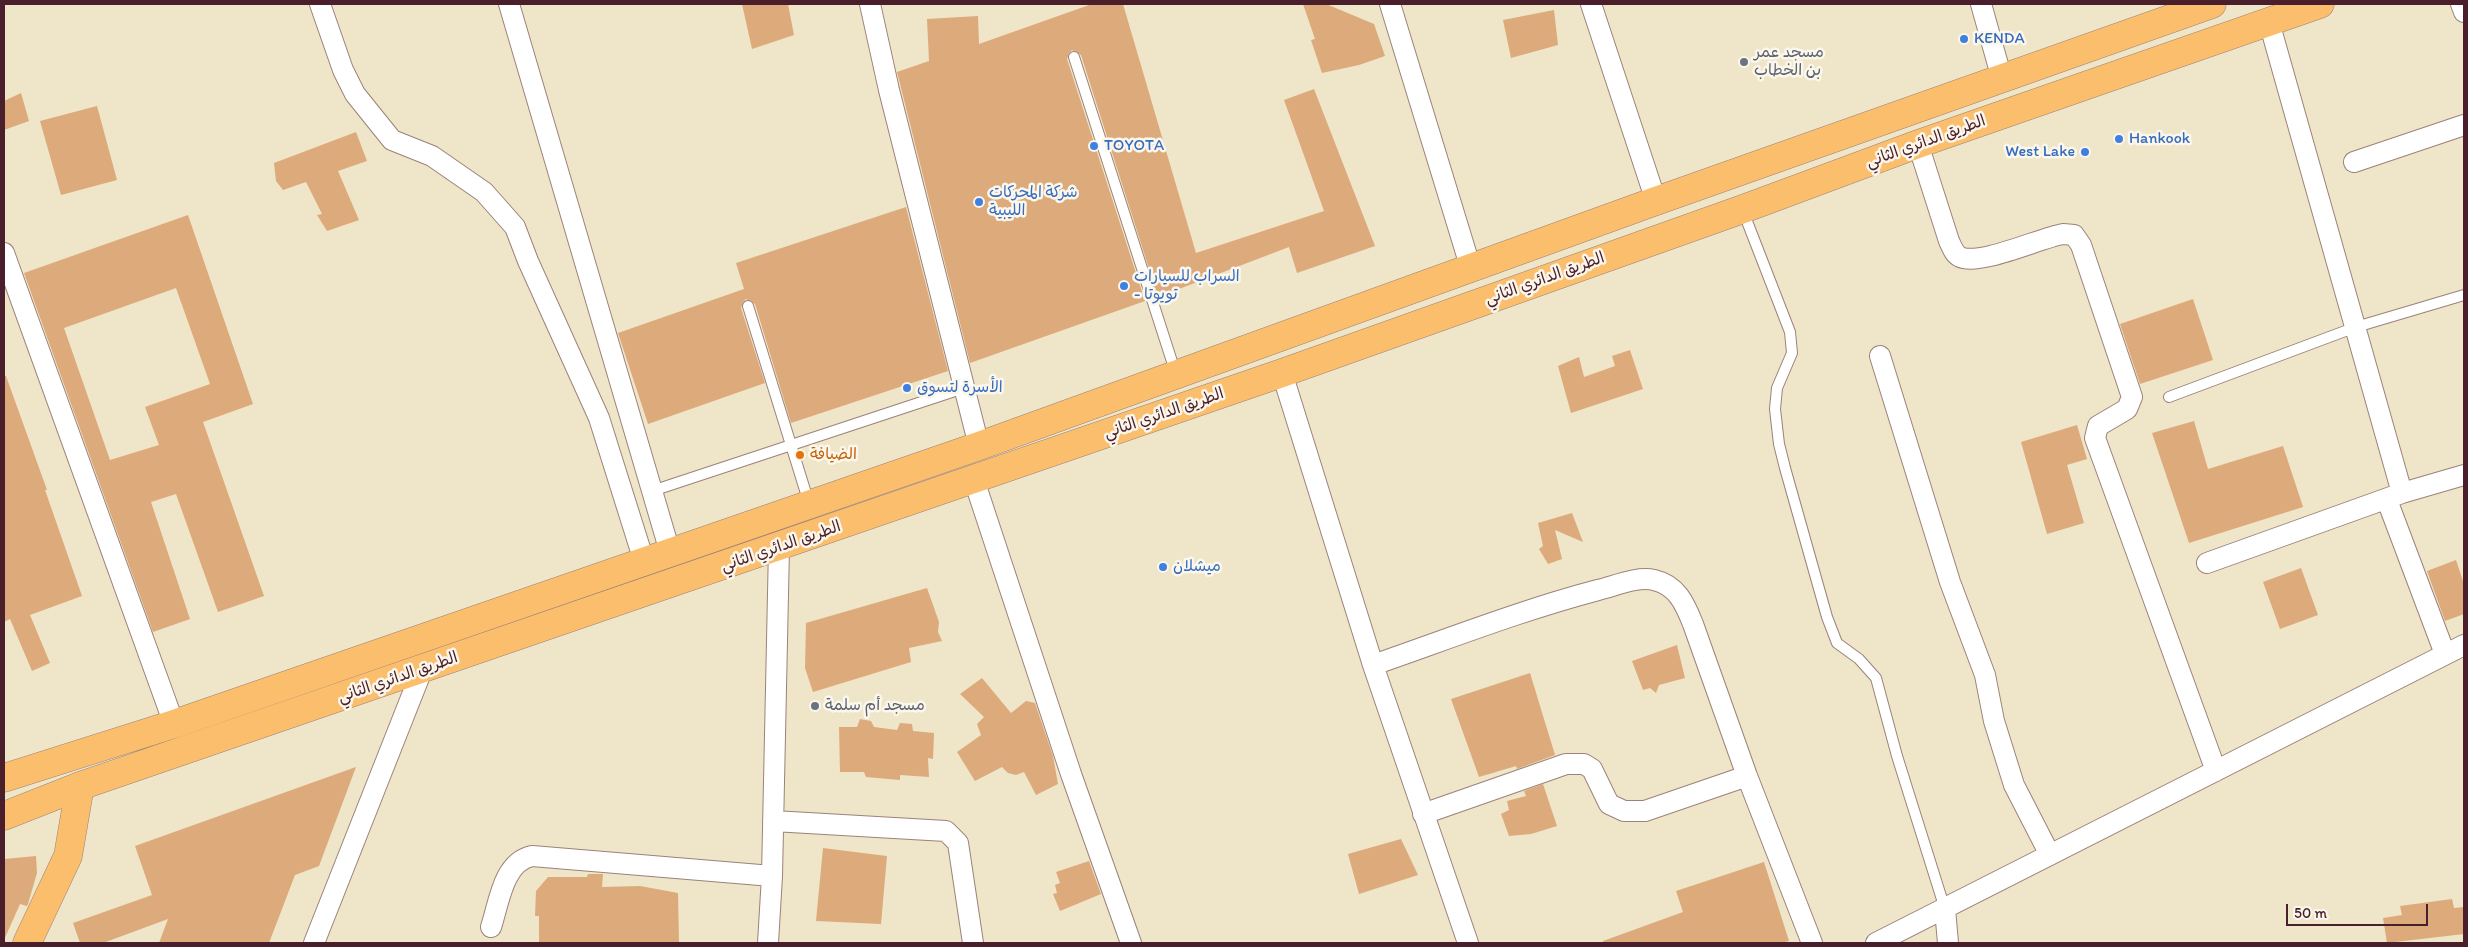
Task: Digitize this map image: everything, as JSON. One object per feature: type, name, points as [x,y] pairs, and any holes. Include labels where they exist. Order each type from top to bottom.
[{"type":"main road","name":"الطريق الدائري الثاني","points":[[4,778],[174,724],[979,446],[1656,201],[2212,4]]},
{"type":"main road","name":"الطريق الدائري الثاني","points":[[4,816],[80,786],[1282,373],[1743,209],[1918,144],[2320,4]]},
{"type":"main road","points":[[27,943],[68,856],[80,786]]},
{"type":"street","points":[[320,4],[343,70],[355,94],[392,140],[432,156],[484,192],[515,227],[528,261],[599,418],[644,561]]},
{"type":"street","points":[[509,4],[670,552]]},
{"type":"street","points":[[870,4],[889,90],[979,446]]},
{"type":"street","points":[[1390,4],[1471,269]]},
{"type":"street","points":[[1591,4],[1656,201]]},
{"type":"street","points":[[1981,4],[2002,79]]},
{"type":"street","points":[[2462,4],[2464,12]]},
{"type":"street","points":[[2269,22],[2356,328],[2395,496],[2445,654]]},
{"type":"street","points":[[2354,162],[2464,125]]},
{"type":"street","points":[[1918,144],[1949,241],[1956,254],[1961,257],[1980,259],[2063,234],[2074,235],[2081,245],[2132,397],[2128,409],[2098,426],[2095,438],[2216,771]]},
{"type":"street","points":[[4,253],[174,724]]},
{"type":"street","points":[[1880,356],[1950,582],[1985,675],[1994,721],[2014,785],[2050,855]]},
{"type":"street","points":[[1282,373],[1374,666],[1468,943]]},
{"type":"street","points":[[974,480],[1071,774],[1131,943]]},
{"type":"street","points":[[2207,563],[2395,496],[2462,481]]},
{"type":"street","points":[[768,943],[774,821],[779,547]]},
{"type":"street","points":[[1374,666],[1546,604],[1628,582],[1653,580],[1667,584],[1684,603],[1707,660],[1747,776],[1812,943]]},
{"type":"street","points":[[1876,943],[2464,645]]},
{"type":"street","points":[[314,943],[422,670]]},
{"type":"street","points":[[1423,814],[1566,764],[1584,764],[1592,769],[1608,804],[1624,812],[1645,811],[1747,776]]},
{"type":"street","points":[[774,821],[946,831],[958,843],[973,943]]},
{"type":"street","points":[[491,927],[509,872],[521,858],[532,856],[772,876]]},
{"type":"street","points":[[1944,909],[1948,943]]},
{"type":"lane","points":[[1074,57],[1176,375]]},
{"type":"lane","points":[[1743,209],[1790,332],[1792,353],[1775,397],[1776,428],[1785,468],[1827,618],[1837,643],[1859,659],[1876,678],[1897,756],[1944,909]]},
{"type":"lane","points":[[2169,397],[2356,328],[2464,294]]},
{"type":"lane","points":[[748,306],[810,504]]},
{"type":"lane","points":[[652,491],[964,388]]},
{"type":"building","points":[[742,4],[788,4],[794,35],[752,49]]},
{"type":"building","points":[[1092,4],[1123,4],[1196,253],[1324,211],[1284,100],[1314,89],[1375,246],[1297,273],[1289,247],[1158,297],[1081,55],[1072,50],[1067,59],[1145,301],[970,363],[897,72],[929,61],[927,19],[978,16],[979,44]]},
{"type":"building","points":[[1303,4],[1326,4],[1374,24],[1385,56],[1359,65],[1322,73],[1311,40],[1315,39]]},
{"type":"building","points":[[1554,10],[1558,45],[1511,58],[1503,20]]},
{"type":"building","points":[[21,93],[29,121],[4,130],[4,101]]},
{"type":"building","points":[[97,106],[117,180],[61,195],[40,121]]},
{"type":"building","points":[[356,132],[367,161],[338,171],[359,220],[327,231],[317,215],[322,214],[306,182],[283,190],[276,181],[274,163]]},
{"type":"building","points":[[906,207],[948,371],[791,423],[755,304],[746,299],[741,308],[765,383],[648,424],[618,333],[744,289],[736,263]]},
{"type":"building","points":[[188,215],[253,404],[203,422],[264,596],[218,612],[176,494],[151,502],[190,619],[153,632],[24,273]],"holes":[[[176,288],[210,384],[145,407],[159,445],[110,460],[64,328]]]},
{"type":"building","points":[[2193,299],[2213,360],[2140,384],[2120,324]]},
{"type":"building","points":[[1630,350],[1643,389],[1571,413],[1558,366],[1579,357],[1584,377],[1615,366],[1612,356]]},
{"type":"building","points":[[4,376],[6,376],[47,490],[45,490],[82,596],[30,615],[50,663],[32,671],[10,619],[4,622]]},
{"type":"building","points":[[2194,421],[2208,469],[2283,446],[2303,507],[2189,543],[2152,433]]},
{"type":"building","points":[[2077,425],[2087,459],[2067,465],[2084,523],[2047,534],[2021,442]]},
{"type":"building","points":[[1572,513],[1583,542],[1555,530],[1562,559],[1548,564],[1539,549],[1543,546],[1538,523]]},
{"type":"building","points":[[2456,560],[2464,584],[2464,614],[2445,621],[2427,571]]},
{"type":"building","points":[[2301,568],[2318,615],[2280,629],[2263,582]]},
{"type":"building","points":[[927,588],[939,622],[938,632],[942,641],[909,648],[911,662],[813,692],[805,668],[806,623]]},
{"type":"building","points":[[1677,645],[1685,678],[1659,685],[1656,693],[1650,688],[1643,690],[1632,661]]},
{"type":"building","points":[[1530,673],[1555,755],[1517,769],[1516,766],[1479,777],[1451,699]]},
{"type":"building","points":[[982,678],[1011,713],[1026,701],[1035,703],[1053,756],[1058,784],[1036,795],[1024,772],[1016,775],[1008,773],[1002,767],[975,781],[957,752],[981,735],[977,724],[984,717],[960,694]]},
{"type":"building","points":[[860,719],[871,721],[874,727],[897,730],[900,723],[912,724],[913,731],[934,733],[933,759],[928,758],[929,777],[900,775],[900,780],[866,777],[864,772],[840,772],[839,727],[857,727]]},
{"type":"building","points":[[356,767],[319,866],[295,875],[269,943],[159,943],[168,919],[103,943],[80,943],[73,923],[152,895],[135,846]]},
{"type":"building","points":[[1543,784],[1557,826],[1531,834],[1509,836],[1501,814],[1509,810],[1507,801],[1526,796],[1524,791]]},
{"type":"building","points":[[1401,839],[1418,875],[1359,894],[1348,854]]},
{"type":"building","points":[[823,848],[887,856],[881,924],[816,921]]},
{"type":"building","points":[[36,856],[37,873],[28,904],[27,906],[20,904],[4,940],[4,859]]},
{"type":"building","points":[[1089,861],[1101,894],[1060,911],[1053,894],[1057,893],[1055,885],[1060,883],[1056,872]]},
{"type":"building","points":[[1764,862],[1789,941],[1781,943],[1603,943],[1603,941],[1683,912],[1676,891]]},
{"type":"building","points":[[588,874],[603,874],[602,887],[640,886],[678,893],[679,943],[539,943],[539,916],[535,916],[536,891],[548,877],[587,877]]},
{"type":"building","points":[[2452,899],[2454,908],[2464,907],[2464,934],[2387,943],[2383,918],[2402,915],[2400,906]]},
{"type":"place","name":"KENDA","points":[[1964,39]]},
{"type":"place","name":"مسجد عمر بن الخطاب","points":[[1744,62]]},
{"type":"place","name":"Hankook","points":[[2119,139]]},
{"type":"place","name":"TOYOTA","points":[[1094,146]]},
{"type":"place","name":"West Lake","points":[[2085,152]]},
{"type":"place","name":"شركة المحركات الليبية","points":[[979,202]]},
{"type":"place","name":"السراب للسيارات - تويوتا","points":[[1124,286]]},
{"type":"place","name":"الأسرة لتسوق","points":[[907,388]]},
{"type":"place","name":"الضيافة","points":[[800,455]]},
{"type":"place","name":"ميشلان","points":[[1163,567]]},
{"type":"place","name":"مسجد أم سلمة","points":[[815,706]]}]
